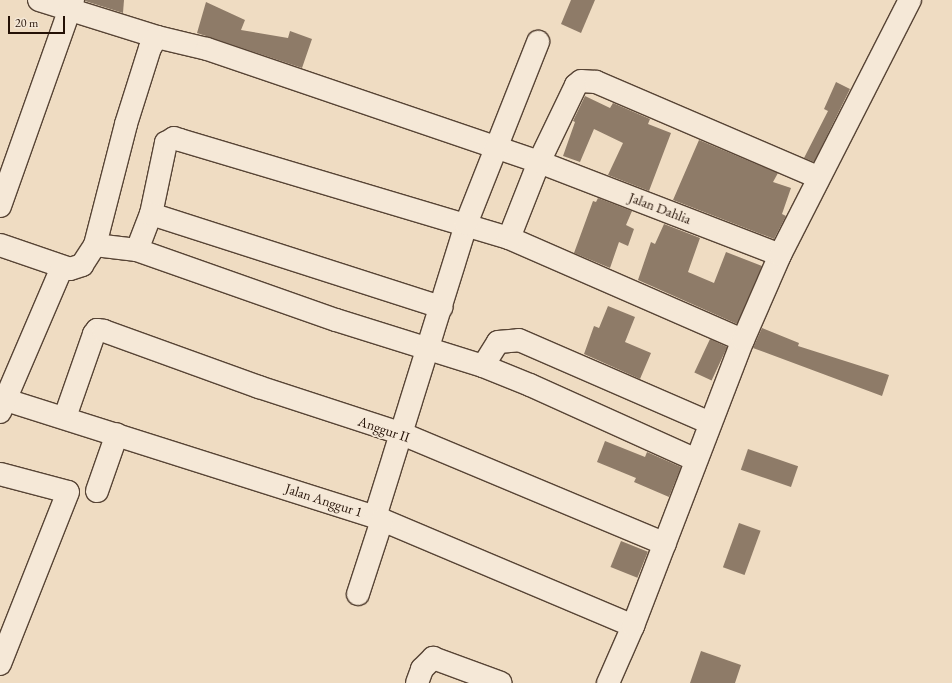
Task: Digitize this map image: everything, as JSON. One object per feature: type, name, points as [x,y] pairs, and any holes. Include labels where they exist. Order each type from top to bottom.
[{"type":"street","name":"Jalan Dahlia","points":[[39,0],[71,5],[157,37],[207,49],[539,162],[780,255]]},
{"type":"street","points":[[615,681],[633,626],[743,340],[780,255],[818,177],[910,0]]},
{"type":"street","points":[[0,206],[71,5]]},
{"type":"street","points":[[0,245],[70,269],[82,265],[95,245],[126,124],[150,48],[157,37]]},
{"type":"street","points":[[358,594],[400,433],[428,350],[466,224],[495,147],[538,42]]},
{"type":"street","points":[[509,238],[539,162],[576,85],[581,81],[589,80],[818,177]]},
{"type":"street","points":[[137,250],[151,214],[166,143],[174,138],[509,238],[743,340]]},
{"type":"street","points":[[151,214],[441,307]]},
{"type":"street","points":[[95,245],[137,250],[428,350],[483,366],[530,385],[696,460]]},
{"type":"street","points":[[3,406],[62,267]]},
{"type":"street","name":"Anggur II","points":[[65,417],[83,360],[97,330],[400,433],[665,544]]},
{"type":"street","points":[[483,366],[498,342],[519,340],[710,423]]},
{"type":"street","name":"Jalan Anggur 1","points":[[3,406],[65,417],[379,518],[633,626]]},
{"type":"street","points":[[97,491],[116,434]]},
{"type":"street","points":[[0,474],[68,492],[0,664]]},
{"type":"street","points":[[420,676],[429,659],[438,658],[501,683]]},
{"type":"building","points":[[124,0],[123,13],[85,1]]},
{"type":"building","points":[[571,0],[595,0],[581,33],[561,24]]},
{"type":"building","points":[[206,2],[245,20],[241,30],[288,38],[290,31],[312,39],[302,68],[197,33]]},
{"type":"building","points":[[836,82],[850,89],[814,162],[804,158],[828,111],[824,109]]},
{"type":"building","points":[[585,96],[610,108],[613,103],[650,119],[648,124],[671,133],[649,191],[608,175],[623,143],[594,129],[580,162],[563,156],[575,122],[573,121]]},
{"type":"building","points":[[699,140],[778,173],[773,182],[791,188],[782,214],[786,216],[774,239],[673,200]]},
{"type":"building","points":[[598,198],[632,211],[626,225],[634,229],[628,246],[619,242],[610,268],[574,253],[593,201],[596,202]]},
{"type":"building","points":[[664,224],[700,238],[688,272],[714,283],[726,252],[762,266],[737,324],[638,280],[651,242],[655,244]]},
{"type":"building","points":[[608,306],[635,317],[625,342],[651,353],[640,379],[584,354],[594,326],[599,328]]},
{"type":"building","points":[[762,328],[799,343],[798,346],[889,375],[882,396],[753,348]]},
{"type":"building","points":[[710,339],[727,347],[712,381],[694,373]]},
{"type":"building","points":[[605,441],[645,457],[647,452],[681,467],[669,497],[634,482],[636,478],[597,462]]},
{"type":"building","points":[[748,449],[798,466],[791,487],[741,470]]},
{"type":"building","points":[[739,523],[761,531],[745,575],[723,567]]},
{"type":"building","points":[[621,541],[648,552],[637,578],[611,567]]},
{"type":"building","points":[[701,651],[741,665],[735,683],[690,683]]}]
